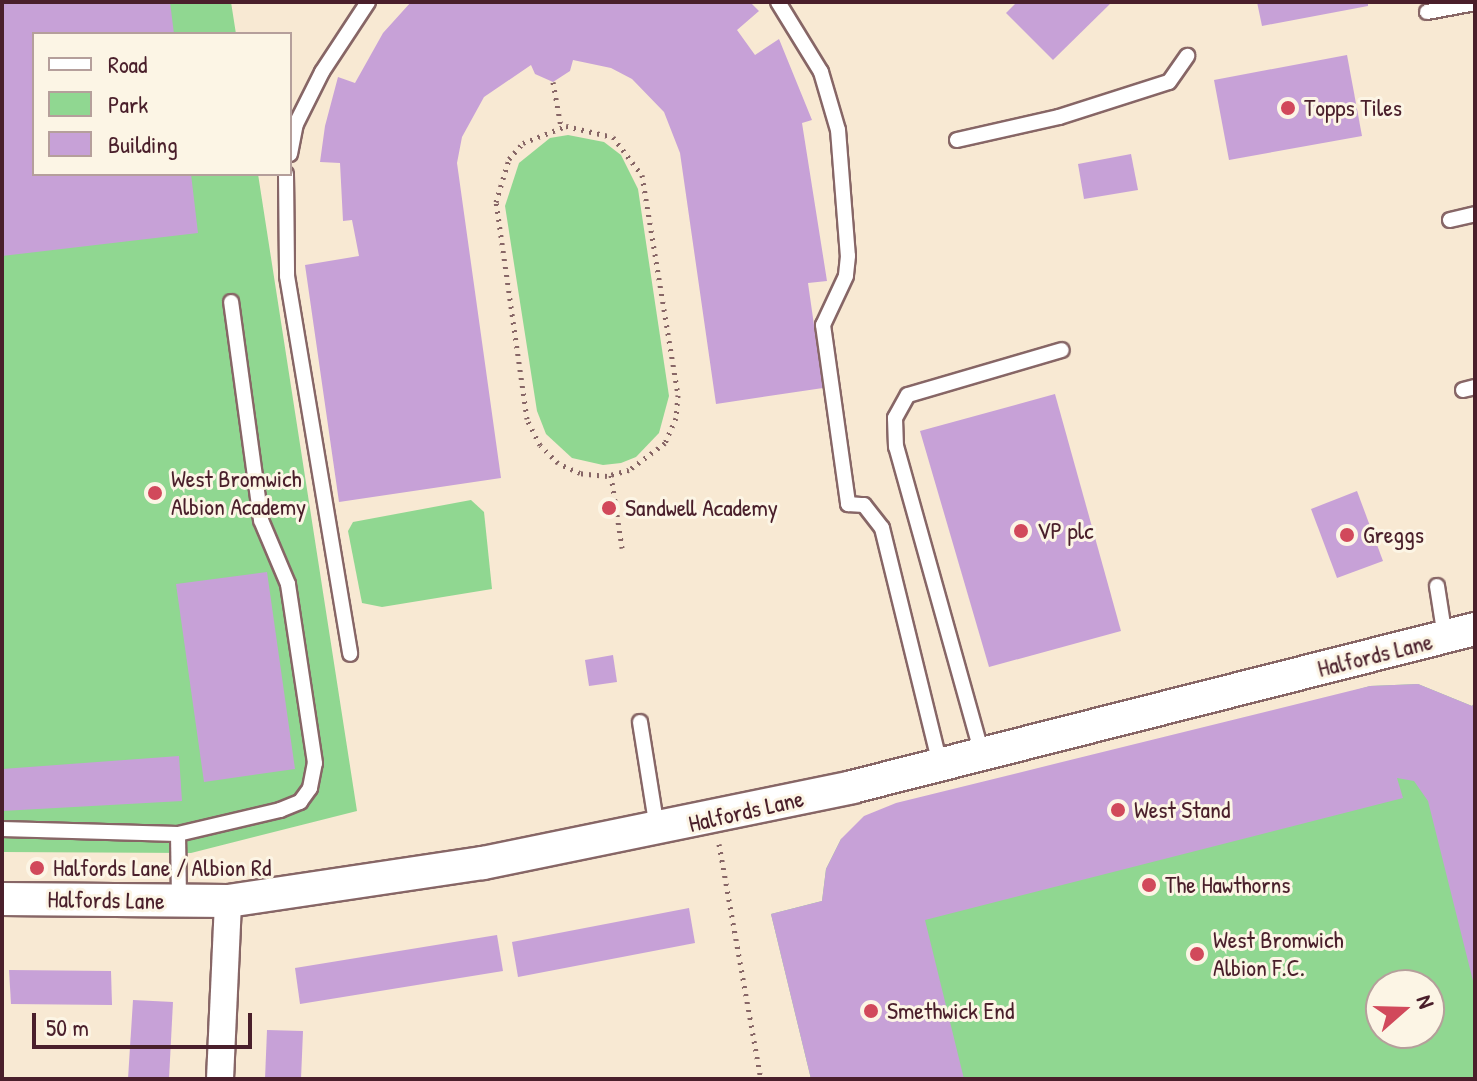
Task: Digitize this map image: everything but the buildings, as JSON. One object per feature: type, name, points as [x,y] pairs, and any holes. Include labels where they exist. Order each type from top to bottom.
[{"type":"street","name":"Halfords Lane","points":[[2,899],[228,901],[658,831],[940,765],[1460,633]]},
{"type":"street","points":[[220,1079],[228,901]]},
{"type":"lane","points":[[292,144],[296,124],[322,72],[368,2]]},
{"type":"lane","points":[[778,2],[821,72],[838,130],[848,256],[846,276],[823,325],[848,504],[864,505],[882,528],[940,765]]},
{"type":"lane","points":[[1427,12],[1475,3]]},
{"type":"lane","points":[[957,140],[1059,117],[1169,82],[1187,56]]},
{"type":"lane","points":[[286,176],[287,276],[350,654]]},
{"type":"lane","points":[[1450,220],[1475,214]]},
{"type":"lane","points":[[2,829],[178,834],[300,802],[310,788],[315,763],[288,584],[261,520],[231,302]]},
{"type":"lane","points":[[982,754],[896,447],[895,418],[908,395],[1062,350]]},
{"type":"lane","points":[[1437,586],[1460,633]]},
{"type":"lane","points":[[640,722],[658,831]]},
{"type":"lane","points":[[178,834],[179,901]]},
{"type":"path","points":[[553,82],[561,127]]},
{"type":"path","points":[[561,127],[589,128],[613,137],[642,175],[678,395],[676,418],[665,443],[640,464],[611,475],[580,473],[558,463],[540,445],[527,419],[496,202],[509,159],[523,143],[561,127]]},
{"type":"path","points":[[611,475],[622,548]]},
{"type":"path","points":[[714,819],[761,1079]]},
{"type":"green space","name":"West Bromwich Albion Academy","points":[[2,2],[231,2],[236,32],[32,32],[32,176],[258,176],[357,811],[191,853],[2,852]]},
{"type":"green space","points":[[568,135],[604,142],[621,155],[638,189],[669,396],[659,433],[636,457],[621,463],[603,465],[572,458],[546,434],[537,411],[505,206],[519,163],[550,138]]},
{"type":"green space","points":[[471,500],[484,512],[492,589],[382,607],[362,603],[348,531],[353,522]]},
{"type":"green space","name":"The Hawthorns","points":[[1418,684],[1472,706],[1475,702],[1475,1079],[811,1079],[771,914],[822,901],[826,869],[841,839],[1370,686]]},
{"type":"place","name":"Topps Tiles","points":[[1288,108]]},
{"type":"place","name":"West Bromwich Albion Academy","points":[[155,493]]},
{"type":"place","name":"Sandwell Academy","points":[[609,508]]},
{"type":"place","name":"VP plc","points":[[1021,531]]},
{"type":"place","name":"Greggs","points":[[1347,535]]},
{"type":"place","name":"West Stand","points":[[1118,810]]},
{"type":"place","name":"Halfords Lane / Albion Rd","points":[[37,868]]},
{"type":"place","name":"The Hawthorns","points":[[1149,885]]},
{"type":"place","name":"West Bromwich Albion F.C.","points":[[1197,954]]},
{"type":"place","name":"Smethwick End","points":[[871,1011]]}]
